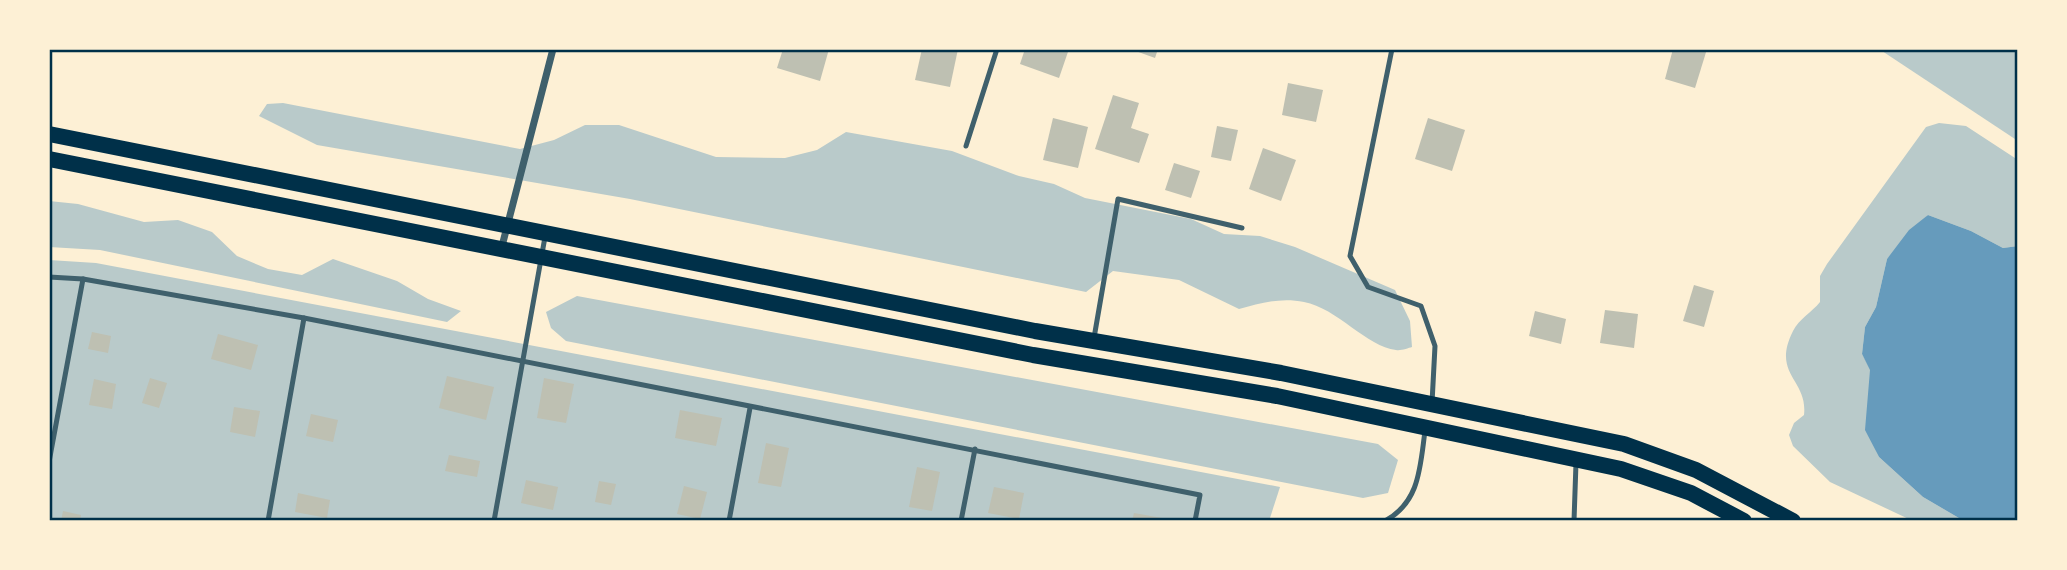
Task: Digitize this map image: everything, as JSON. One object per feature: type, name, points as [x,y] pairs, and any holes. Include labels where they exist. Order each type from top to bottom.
[{"type":"main road","points":[[49,134],[1094,341],[1281,373],[1624,444],[1696,470],[1793,521]]},
{"type":"main road","points":[[49,159],[1033,355],[1277,396],[1621,468],[1691,493],[1744,521]]},
{"type":"street","points":[[501,250],[553,49]]},
{"type":"lane","points":[[966,146],[998,49]]},
{"type":"lane","points":[[1392,49],[1350,256],[1368,286],[1421,306],[1435,346],[1432,405]]},
{"type":"lane","points":[[1094,341],[1118,199],[1242,228]]},
{"type":"lane","points":[[494,521],[546,233]]},
{"type":"lane","points":[[49,277],[83,279],[304,318],[1200,495],[1195,521]]},
{"type":"lane","points":[[49,462],[83,279]]},
{"type":"lane","points":[[268,521],[304,318]]},
{"type":"lane","points":[[729,521],[750,408]]},
{"type":"lane","points":[[1385,521],[1402,511],[1418,480],[1426,428]]},
{"type":"lane","points":[[961,521],[975,449]]},
{"type":"lane","points":[[1574,521],[1577,459]]},
{"type":"shaded area","points":[[1879,49],[2018,49],[2018,141]]},
{"type":"shaded area","points":[[283,103],[520,149],[554,140],[585,125],[619,125],[716,157],[785,158],[817,150],[846,132],[952,151],[1019,176],[1054,184],[1085,198],[1191,219],[1224,234],[1260,236],[1295,247],[1395,290],[1410,321],[1412,347],[1398,350],[1385,347],[1328,312],[1304,302],[1279,300],[1239,309],[1179,280],[1113,271],[1086,292],[630,199],[317,145],[259,116],[267,104]]},
{"type":"shaded area","points":[[1939,123],[1966,126],[2018,160],[2018,246],[2003,248],[1971,231],[1928,215],[1887,259],[1876,307],[1865,327],[1862,354],[1871,370],[1866,430],[1879,457],[1923,497],[1964,521],[1913,521],[1830,482],[1793,446],[1789,435],[1794,423],[1804,415],[1804,403],[1786,358],[1793,331],[1820,302],[1820,276],[1827,264],[1926,127]]},
{"type":"shaded area","points":[[49,201],[78,204],[144,222],[178,220],[212,232],[237,256],[268,269],[302,275],[333,259],[397,281],[428,299],[461,311],[447,322],[100,250],[49,247]]},
{"type":"shaded area","points":[[49,260],[96,263],[1280,487],[1269,521],[49,521]]},
{"type":"shaded area","points":[[577,296],[1378,444],[1398,460],[1388,493],[1363,498],[566,341],[551,328],[546,312]]},
{"type":"water","points":[[1928,215],[1971,231],[2003,248],[2018,246],[2018,521],[1964,521],[1923,497],[1879,457],[1865,430],[1870,370],[1862,354],[1865,327],[1876,307],[1887,259],[1909,230]]},
{"type":"building","points":[[783,49],[829,49],[820,81],[777,68]]},
{"type":"building","points":[[922,49],[958,49],[950,87],[915,80]]},
{"type":"building","points":[[1025,49],[1069,49],[1059,78],[1020,64]]},
{"type":"building","points":[[1130,49],[1158,49],[1155,58]]},
{"type":"building","points":[[1673,49],[1707,49],[1695,88],[1665,79]]},
{"type":"building","points":[[1288,83],[1323,90],[1316,122],[1282,115]]},
{"type":"building","points":[[1113,95],[1139,103],[1131,128],[1149,134],[1139,163],[1095,149]]},
{"type":"building","points":[[1053,118],[1088,127],[1078,168],[1043,160]]},
{"type":"building","points":[[1428,118],[1465,130],[1452,171],[1415,159]]},
{"type":"building","points":[[1217,126],[1238,130],[1231,161],[1211,157]]},
{"type":"building","points":[[1263,148],[1296,160],[1281,201],[1249,189]]},
{"type":"building","points":[[1174,163],[1200,171],[1191,198],[1165,190]]},
{"type":"building","points":[[1694,285],[1714,291],[1704,327],[1683,321]]},
{"type":"building","points":[[1605,310],[1638,314],[1634,348],[1600,343]]},
{"type":"building","points":[[1535,311],[1566,319],[1561,344],[1529,336]]},
{"type":"building","points":[[92,332],[111,336],[108,353],[88,349]]},
{"type":"building","points":[[218,334],[258,345],[251,370],[211,359]]},
{"type":"building","points":[[447,376],[494,387],[486,420],[439,408]]},
{"type":"building","points":[[150,378],[167,383],[159,408],[142,403]]},
{"type":"building","points":[[544,378],[574,384],[566,423],[537,418]]},
{"type":"building","points":[[94,379],[116,384],[112,409],[89,405]]},
{"type":"building","points":[[234,407],[260,411],[255,437],[230,432]]},
{"type":"building","points":[[680,410],[722,418],[716,446],[675,438]]},
{"type":"building","points":[[311,414],[338,420],[333,442],[306,436]]},
{"type":"building","points":[[766,443],[789,448],[781,487],[758,483]]},
{"type":"building","points":[[449,455],[480,461],[477,477],[445,471]]},
{"type":"building","points":[[917,467],[940,472],[932,511],[909,507]]},
{"type":"building","points":[[526,480],[558,487],[553,510],[521,503]]},
{"type":"building","points":[[599,481],[616,484],[611,505],[595,502]]},
{"type":"building","points":[[684,486],[707,492],[700,519],[677,514]]},
{"type":"building","points":[[994,487],[1024,493],[1019,519],[988,513]]},
{"type":"building","points":[[298,493],[330,500],[327,518],[295,512]]},
{"type":"building","points":[[63,511],[81,515],[80,521],[61,521]]},
{"type":"building","points":[[1134,513],[1162,518],[1162,521],[1132,521]]}]
